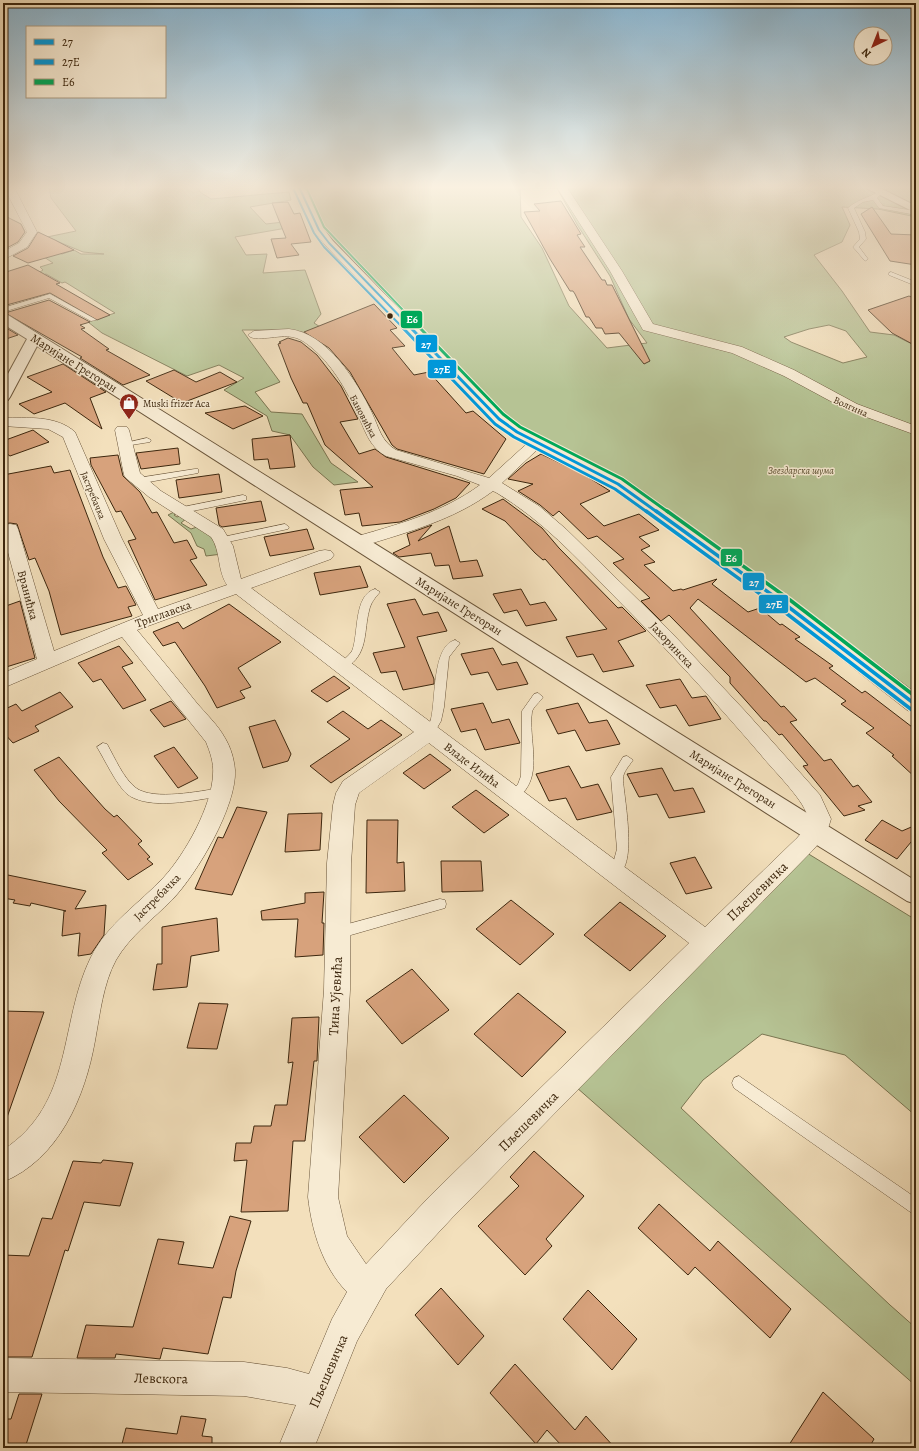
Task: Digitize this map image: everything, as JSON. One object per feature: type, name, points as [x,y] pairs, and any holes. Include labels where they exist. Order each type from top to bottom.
[{"type":"street","points":[[340,255],[492,413],[511,428],[618,484],[786,605],[916,705]]},
{"type":"street","name":"Волгина","points":[[605,255],[646,325],[652,329],[720,344],[789,373],[852,407],[916,431]]},
{"type":"street","name":"Маријане Грегоран","points":[[4,317],[34,338],[916,894]]},
{"type":"street","name":"Бановићка","points":[[254,336],[290,333],[302,336],[316,344],[325,353],[346,383],[382,448],[391,453],[469,475],[490,483]]},
{"type":"street","points":[[3,397],[34,338]]},
{"type":"street","name":"Јастребачка","points":[[3,422],[57,426],[66,430],[70,435],[113,539],[153,617]]},
{"type":"street","points":[[124,437],[132,475],[138,481],[208,527],[223,540],[232,580],[238,588]]},
{"type":"street","points":[[357,542],[436,516],[471,499],[537,442]]},
{"type":"street","name":"Јахоринска","points":[[490,483],[527,504],[558,530],[636,607],[741,718],[812,801],[819,812],[821,821],[816,832]]},
{"type":"street","name":"Вранићка","points":[[10,529],[46,661]]},
{"type":"street","name":"Триглавска","points":[[3,680],[153,617],[238,588],[325,555]]},
{"type":"street","name":"Владе Илића","points":[[238,588],[513,796],[614,870],[706,942]]},
{"type":"street","name":"Јастребачка","points":[[3,1167],[30,1148],[51,1124],[63,1106],[80,1045],[87,1010],[101,963],[127,927],[158,899],[181,874],[213,814],[221,792],[224,777],[223,761],[215,739],[125,628]]},
{"type":"street","name":"Тина Ујевића","points":[[367,1288],[346,1267],[337,1252],[326,1222],[323,1197],[337,990],[339,855],[344,805],[347,793],[357,782],[429,732]]},
{"type":"street","name":"Пљешевичка","points":[[296,1448],[344,1331],[367,1288],[396,1254],[441,1207],[487,1163],[816,832]]},
{"type":"street","name":"Левскога","points":[[3,1376],[244,1379],[287,1386],[317,1394]]},
{"type":"lane","points":[[862,255],[865,259]]},
{"type":"lane","points":[[891,274],[916,284]]},
{"type":"lane","points":[[4,317],[50,296],[93,320]]},
{"type":"lane","points":[[124,437],[147,440]]},
{"type":"lane","points":[[138,481],[195,471]]},
{"type":"lane","points":[[183,510],[243,498]]},
{"type":"lane","points":[[223,540],[285,527]]},
{"type":"lane","points":[[342,666],[352,658],[357,650],[367,600],[375,592]]},
{"type":"lane","points":[[429,732],[436,721],[439,707],[444,656],[455,643]]},
{"type":"lane","points":[[513,796],[523,786],[527,776],[528,712],[530,706],[538,698]]},
{"type":"lane","points":[[103,747],[132,791],[140,795],[156,798],[221,792]]},
{"type":"lane","points":[[614,870],[620,862],[623,849],[617,777],[627,760]]},
{"type":"lane","points":[[338,933],[440,904]]},
{"type":"lane","points":[[739,1083],[916,1208]]},
{"type":"green space","points":[[53,255],[267,255],[263,273],[305,270],[321,314],[314,323],[336,337],[287,330],[242,330],[280,382],[255,392],[271,412],[302,414],[331,463],[358,482],[334,485],[313,467],[290,435],[272,431],[267,416],[224,390],[244,378],[219,365],[187,376],[102,333],[88,322],[115,313],[65,282],[62,283],[46,274],[43,275],[40,272],[43,270],[40,267],[53,263],[44,257]]},
{"type":"green space","name":"Звездарска шума","points":[[344,255],[545,255],[569,306],[607,348],[647,343],[629,319],[610,276],[596,255],[815,255],[870,332],[894,335],[916,346],[916,699],[573,455],[519,426],[503,415]],"holes":[[[829,325],[846,331],[867,357],[843,363],[791,342],[784,337],[809,329]]]},
{"type":"green space","points":[[176,511],[178,512],[174,515],[177,517],[182,515],[187,518],[181,523],[191,529],[200,526],[210,533],[222,554],[206,556],[204,549],[197,546],[191,533],[168,515]]},
{"type":"green space","points":[[807,853],[916,920],[916,1116],[845,1055],[762,1034],[703,1080],[681,1108],[916,1328],[916,1386],[576,1087]]},
{"type":"building","points":[[15,255],[57,255],[28,263],[13,256]]},
{"type":"building","points":[[276,255],[299,255],[277,258]]},
{"type":"building","points":[[548,255],[585,255],[602,280],[605,280],[607,285],[612,285],[650,361],[644,364],[619,333],[605,334],[602,328],[596,328],[589,317],[586,317],[575,294],[573,291],[570,291]]},
{"type":"building","points":[[886,255],[916,255],[916,265],[890,261]]},
{"type":"building","points":[[28,265],[60,283],[56,284],[110,315],[97,320],[50,293],[3,306],[3,273]]},
{"type":"building","points":[[909,296],[916,299],[916,346],[892,333],[868,310]]},
{"type":"building","points":[[49,300],[90,322],[80,325],[85,328],[81,329],[109,349],[106,350],[150,375],[123,385],[80,358],[82,357],[5,313]]},
{"type":"building","points":[[374,304],[397,328],[390,330],[405,346],[392,348],[414,375],[429,372],[466,413],[473,411],[506,439],[484,474],[397,449],[392,445],[350,372],[329,348],[304,332]]},
{"type":"building","points":[[3,326],[18,335],[3,340]]},
{"type":"building","points":[[288,338],[301,342],[317,355],[341,386],[358,419],[340,422],[359,454],[375,449],[386,457],[470,483],[456,498],[434,509],[400,522],[362,526],[359,513],[345,515],[340,490],[373,487],[325,445],[307,403],[303,403],[291,378],[278,344],[281,343],[279,342]]},
{"type":"building","points":[[63,364],[106,392],[90,398],[102,429],[65,403],[34,414],[19,404],[52,392],[27,377]]},
{"type":"building","points":[[174,370],[196,382],[220,372],[237,382],[182,403],[146,381]]},
{"type":"building","points":[[245,406],[263,416],[233,429],[205,413]]},
{"type":"building","points":[[33,430],[49,442],[10,456],[3,451],[3,441]]},
{"type":"building","points":[[290,435],[295,467],[270,469],[268,459],[254,460],[252,439]]},
{"type":"building","points":[[178,448],[180,464],[141,469],[136,453]]},
{"type":"building","points":[[541,454],[583,474],[610,491],[580,504],[604,526],[639,514],[659,530],[639,537],[650,546],[641,550],[655,562],[644,565],[673,591],[683,590],[717,579],[712,584],[748,612],[760,608],[780,625],[782,624],[800,637],[795,639],[833,666],[829,668],[862,693],[865,691],[916,730],[916,778],[892,756],[894,755],[866,733],[874,728],[841,704],[846,701],[815,678],[806,682],[698,599],[690,608],[781,707],[784,706],[797,720],[790,722],[824,761],[831,759],[853,787],[858,785],[872,802],[858,806],[865,810],[844,816],[803,766],[808,765],[782,734],[779,735],[766,721],[764,721],[730,683],[730,677],[669,615],[661,621],[641,601],[650,598],[613,563],[624,559],[597,536],[588,539],[559,511],[553,516],[540,505],[518,491],[533,484],[508,479],[526,463]]},
{"type":"building","points":[[118,455],[123,476],[140,492],[152,513],[157,512],[174,543],[187,540],[197,558],[190,560],[207,585],[155,600],[128,541],[136,539],[121,511],[116,512],[91,465],[90,458]]},
{"type":"building","points":[[51,466],[54,473],[70,470],[103,557],[118,588],[126,586],[136,605],[128,607],[132,616],[61,635],[49,591],[35,558],[29,560],[17,524],[3,524],[3,475]]},
{"type":"building","points":[[219,474],[222,492],[179,498],[176,480]]},
{"type":"building","points":[[503,499],[542,528],[559,548],[618,608],[622,607],[646,631],[618,641],[634,666],[603,672],[593,654],[577,657],[566,637],[607,629],[545,559],[543,560],[535,553],[505,521],[482,509]]},
{"type":"building","points":[[261,501],[266,521],[222,527],[219,525],[216,508]]},
{"type":"building","points":[[432,525],[418,541],[449,526],[460,562],[477,560],[483,576],[453,579],[449,565],[435,566],[431,553],[399,557],[393,553],[410,545],[407,534]]},
{"type":"building","points":[[307,529],[314,549],[270,556],[264,537]]},
{"type":"building","points":[[360,566],[368,587],[320,595],[314,573]]},
{"type":"building","points":[[521,589],[530,605],[545,602],[557,620],[526,626],[517,610],[504,613],[493,594]]},
{"type":"building","points":[[415,599],[423,615],[438,612],[447,631],[417,637],[434,679],[434,684],[403,690],[396,671],[381,673],[373,653],[405,647],[387,604]]},
{"type":"building","points":[[20,601],[35,658],[3,668],[3,607]]},
{"type":"building","points":[[229,604],[281,642],[238,668],[251,687],[240,691],[245,698],[217,708],[205,686],[175,642],[163,646],[153,632],[178,622],[183,629]]},
{"type":"building","points":[[119,646],[133,663],[122,667],[146,700],[123,709],[101,679],[93,682],[78,663]]},
{"type":"building","points":[[493,648],[502,665],[517,662],[528,684],[497,690],[488,672],[471,675],[461,654]]},
{"type":"building","points":[[334,676],[350,688],[327,702],[311,691]]},
{"type":"building","points":[[680,679],[692,698],[706,696],[721,719],[689,726],[676,705],[660,708],[646,685]]},
{"type":"building","points":[[60,692],[73,707],[35,726],[39,731],[13,743],[3,732],[3,710],[16,704],[22,711]]},
{"type":"building","points":[[171,701],[186,719],[164,727],[150,710]]},
{"type":"building","points":[[483,703],[492,723],[509,719],[520,743],[485,750],[476,729],[461,732],[451,709]]},
{"type":"building","points":[[578,703],[589,723],[607,720],[620,744],[586,751],[575,730],[558,734],[546,710]]},
{"type":"building","points":[[343,711],[368,729],[381,720],[402,735],[331,783],[310,766],[350,739],[327,722]]},
{"type":"building","points":[[275,720],[291,754],[288,761],[263,768],[249,727]]},
{"type":"building","points":[[174,747],[198,778],[178,788],[154,756]]},
{"type":"building","points":[[430,754],[451,770],[424,789],[403,773]]},
{"type":"building","points":[[59,757],[105,809],[114,817],[117,815],[142,841],[138,844],[150,857],[147,859],[153,864],[128,880],[102,853],[107,850],[59,801],[34,770]]},
{"type":"building","points":[[569,766],[581,788],[598,784],[612,812],[577,820],[566,798],[549,801],[536,774]]},
{"type":"building","points":[[662,768],[674,791],[693,788],[705,812],[669,818],[657,794],[639,797],[627,774]]},
{"type":"building","points":[[476,790],[509,815],[484,833],[452,807]]},
{"type":"building","points":[[237,807],[267,812],[232,895],[195,889],[218,837],[223,838]]},
{"type":"building","points":[[322,813],[320,850],[285,852],[288,814]]},
{"type":"building","points":[[367,820],[398,820],[397,863],[404,862],[405,891],[366,893]]},
{"type":"building","points":[[882,820],[902,831],[916,825],[916,836],[897,859],[865,840]]},
{"type":"building","points":[[695,857],[712,888],[686,894],[670,863]]},
{"type":"building","points":[[441,861],[481,861],[483,891],[442,892]]},
{"type":"building","points":[[3,874],[86,891],[75,909],[106,905],[104,935],[91,954],[78,956],[80,933],[62,936],[64,911],[66,911],[31,903],[30,906],[13,903],[15,900],[3,898]]},
{"type":"building","points":[[324,892],[322,923],[324,923],[323,955],[295,957],[298,919],[262,920],[261,911],[305,903],[305,893]]},
{"type":"building","points":[[511,900],[554,934],[520,965],[476,929]]},
{"type":"building","points":[[620,902],[666,936],[630,971],[584,935]]},
{"type":"building","points":[[217,918],[219,951],[191,956],[187,987],[153,990],[157,964],[162,964],[162,927]]},
{"type":"building","points":[[412,969],[449,1010],[402,1044],[366,1001]]},
{"type":"building","points":[[518,993],[566,1032],[522,1077],[474,1034]]},
{"type":"building","points":[[199,1003],[228,1004],[217,1049],[187,1048]]},
{"type":"building","points":[[3,1011],[44,1012],[5,1123],[3,1122]]},
{"type":"building","points":[[319,1017],[317,1061],[314,1061],[305,1141],[293,1141],[288,1211],[241,1212],[247,1160],[234,1161],[236,1143],[251,1143],[254,1126],[271,1126],[275,1105],[287,1105],[293,1062],[288,1063],[292,1018]]},
{"type":"building","points":[[404,1095],[449,1138],[404,1183],[359,1137]]},
{"type":"building","points":[[534,1151],[584,1196],[546,1239],[552,1246],[525,1275],[478,1226],[519,1186],[510,1177]]},
{"type":"building","points":[[103,1160],[133,1163],[120,1206],[84,1202],[68,1251],[65,1250],[32,1357],[3,1357],[3,1255],[29,1256],[42,1218],[52,1219],[73,1161],[101,1163]]},
{"type":"building","points":[[659,1204],[710,1251],[718,1241],[791,1309],[770,1338],[695,1267],[688,1275],[638,1228]]},
{"type":"building","points":[[230,1216],[251,1221],[236,1271],[231,1298],[223,1297],[208,1354],[163,1348],[160,1359],[116,1354],[115,1358],[77,1358],[86,1325],[133,1327],[158,1239],[184,1242],[178,1264],[213,1268]]},
{"type":"building","points":[[441,1288],[484,1336],[458,1365],[415,1315]]},
{"type":"building","points":[[588,1290],[637,1339],[612,1370],[563,1319]]},
{"type":"building","points":[[515,1364],[575,1430],[586,1416],[615,1448],[560,1448],[562,1446],[547,1430],[536,1444],[490,1393]]},
{"type":"building","points":[[823,1392],[874,1439],[869,1448],[787,1448]]},
{"type":"building","points":[[19,1394],[42,1394],[25,1448],[3,1448],[3,1419],[11,1419]]},
{"type":"building","points":[[181,1416],[206,1419],[202,1436],[212,1437],[212,1448],[121,1448],[126,1428],[177,1434]]},
{"type":"transit line","name":"27E","points":[[331,255],[495,424],[514,437],[615,489],[782,610],[912,710]]},
{"type":"transit line","name":"27","points":[[340,255],[499,419],[517,432],[618,484],[786,605],[916,705]]},
{"type":"transit line","name":"E6","points":[[349,255],[503,414],[520,427],[622,479],[790,600],[916,697]]},
{"type":"place","name":"Muski frizer Aca","points":[[129,420]]}]
